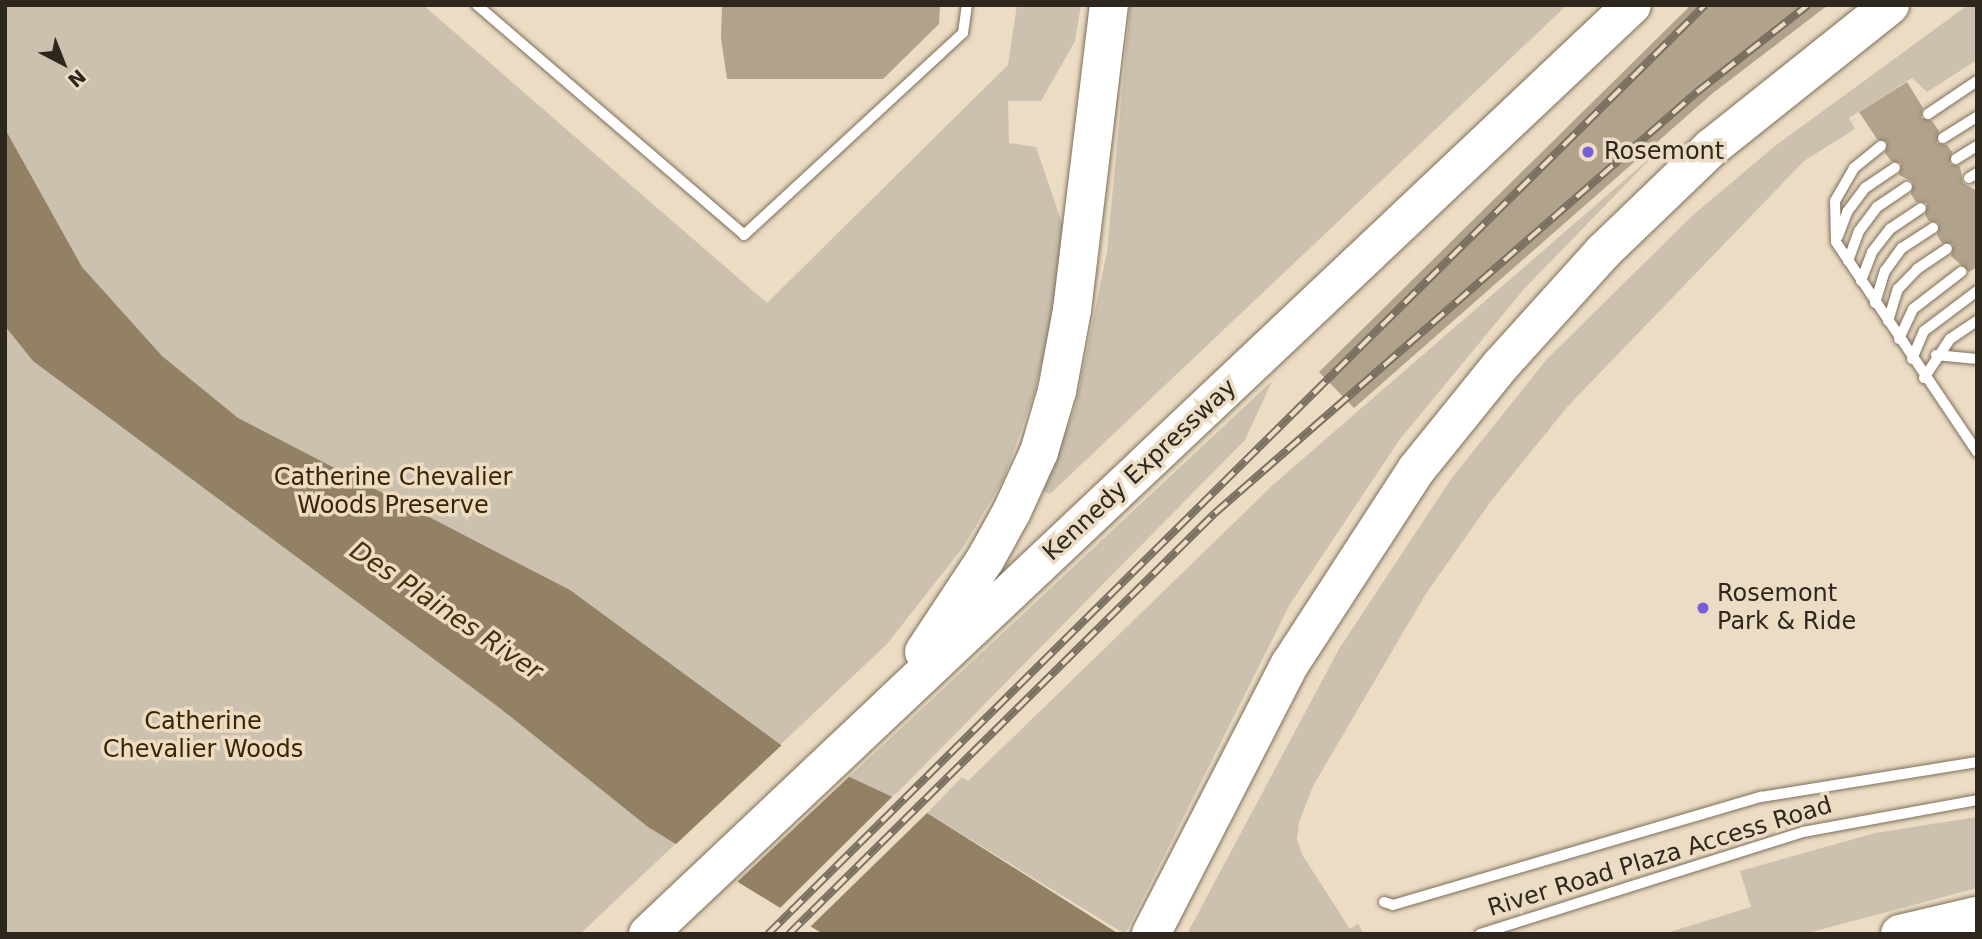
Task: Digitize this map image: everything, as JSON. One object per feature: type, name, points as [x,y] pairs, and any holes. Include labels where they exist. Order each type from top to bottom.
[{"type":"highway","points":[[879,715],[985,560],[1039,452],[1057,391],[1072,310],[1109,5]]},
{"type":"highway","name":"Kennedy Expressway","points":[[650,932],[1632,5]]},
{"type":"highway","points":[[1151,934],[1290,664],[1352,563],[1416,470],[1500,366],[1604,251],[1711,148],[1890,5]]},
{"type":"highway","points":[[1900,933],[1977,916]]},
{"type":"lane","points":[[477,5],[744,234],[963,33],[967,5]]},
{"type":"lane","points":[[1928,114],[1977,81]]},
{"type":"lane","points":[[1943,138],[1977,117]]},
{"type":"lane","points":[[1881,146],[1854,168],[1835,201],[1836,242],[1924,378],[1977,452]]},
{"type":"lane","points":[[1956,159],[1977,146]]},
{"type":"lane","points":[[1836,242],[1847,212],[1865,188],[1895,168]]},
{"type":"lane","points":[[1848,261],[1859,230],[1877,207],[1907,187]]},
{"type":"lane","points":[[1861,281],[1872,252],[1890,229],[1921,208]]},
{"type":"lane","points":[[1875,303],[1885,271],[1902,248],[1933,228]]},
{"type":"lane","points":[[1888,321],[1898,289],[1947,249]]},
{"type":"lane","points":[[1899,339],[1913,309],[1961,272]]},
{"type":"lane","points":[[1912,359],[1924,331],[1977,291]]},
{"type":"lane","points":[[1924,378],[1936,355],[1950,339],[1977,321]]},
{"type":"lane","points":[[1936,355],[1977,359]]},
{"type":"lane","points":[[1384,902],[1393,905],[1761,797],[1977,762]]},
{"type":"lane","name":"River Road Plaza Access Road","points":[[1480,934],[1803,832],[1977,800]]},
{"type":"green space","name":"Catherine Chevalier Woods Preserve","points":[[5,5],[423,5],[767,303],[1008,65],[1017,5],[1081,5],[1075,41],[1041,101],[1008,101],[1009,143],[1036,147],[1064,229],[1064,265],[1035,391],[1004,478],[964,546],[887,644],[580,934],[5,934]]},
{"type":"green space","points":[[1130,5],[1567,5],[1050,494],[1043,491],[1075,408],[1107,252]]},
{"type":"green space","points":[[1968,5],[1977,5],[1977,60],[1927,92],[1912,78],[1849,118],[1855,129],[1804,161],[1568,406],[1491,501],[1425,595],[1313,786],[1299,822],[1297,840],[1303,856],[1350,929],[1358,924],[1364,934],[1187,934],[1339,649],[1451,479],[1547,359],[1693,215],[1775,146]]},
{"type":"green space","points":[[1657,152],[1524,289],[1400,439],[1290,604],[1125,934],[927,813],[962,777],[968,781],[1275,483]]},
{"type":"green space","points":[[1272,381],[1245,440],[893,797],[849,777]]},
{"type":"green space","points":[[1977,817],[1977,888],[1804,934],[1663,934],[1751,907],[1740,871],[1875,833]]},
{"type":"water","name":"Des Plaines River","points":[[5,129],[82,267],[162,356],[238,418],[570,590],[781,745],[927,813],[1119,934],[823,934],[648,827],[501,709],[33,361],[5,326]]},
{"type":"pier","points":[[784,743],[852,774],[735,884],[674,846]]},
{"type":"pier","points":[[895,794],[930,810],[808,929],[778,910]]},
{"type":"building","points":[[722,5],[940,5],[939,24],[883,79],[727,79],[721,38]]},
{"type":"building","points":[[1691,5],[1828,5],[1713,93],[1354,408],[1319,372]]},
{"type":"building","points":[[1907,82],[1923,108],[1921,118],[1932,121],[1939,131],[1937,143],[1947,145],[1952,152],[1950,164],[1960,166],[1963,183],[1977,191],[1977,267],[1969,272],[1951,256],[1953,244],[1942,243],[1937,235],[1939,223],[1929,221],[1925,215],[1927,203],[1916,202],[1911,194],[1913,182],[1899,175],[1901,163],[1891,161],[1885,153],[1887,142],[1877,139],[1859,112]]},
{"type":"railway","points":[[768,934],[1705,5]]},
{"type":"railway","points":[[789,934],[1215,513],[1697,92],[1808,5]]},
{"type":"place","name":"Rosemont","points":[[1588,152]]},
{"type":"place","name":"Rosemont Park & Ride","points":[[1703,608]]},
{"type":"park label","name":"Catherine Chevalier Woods","points":[[203,736]]}]
